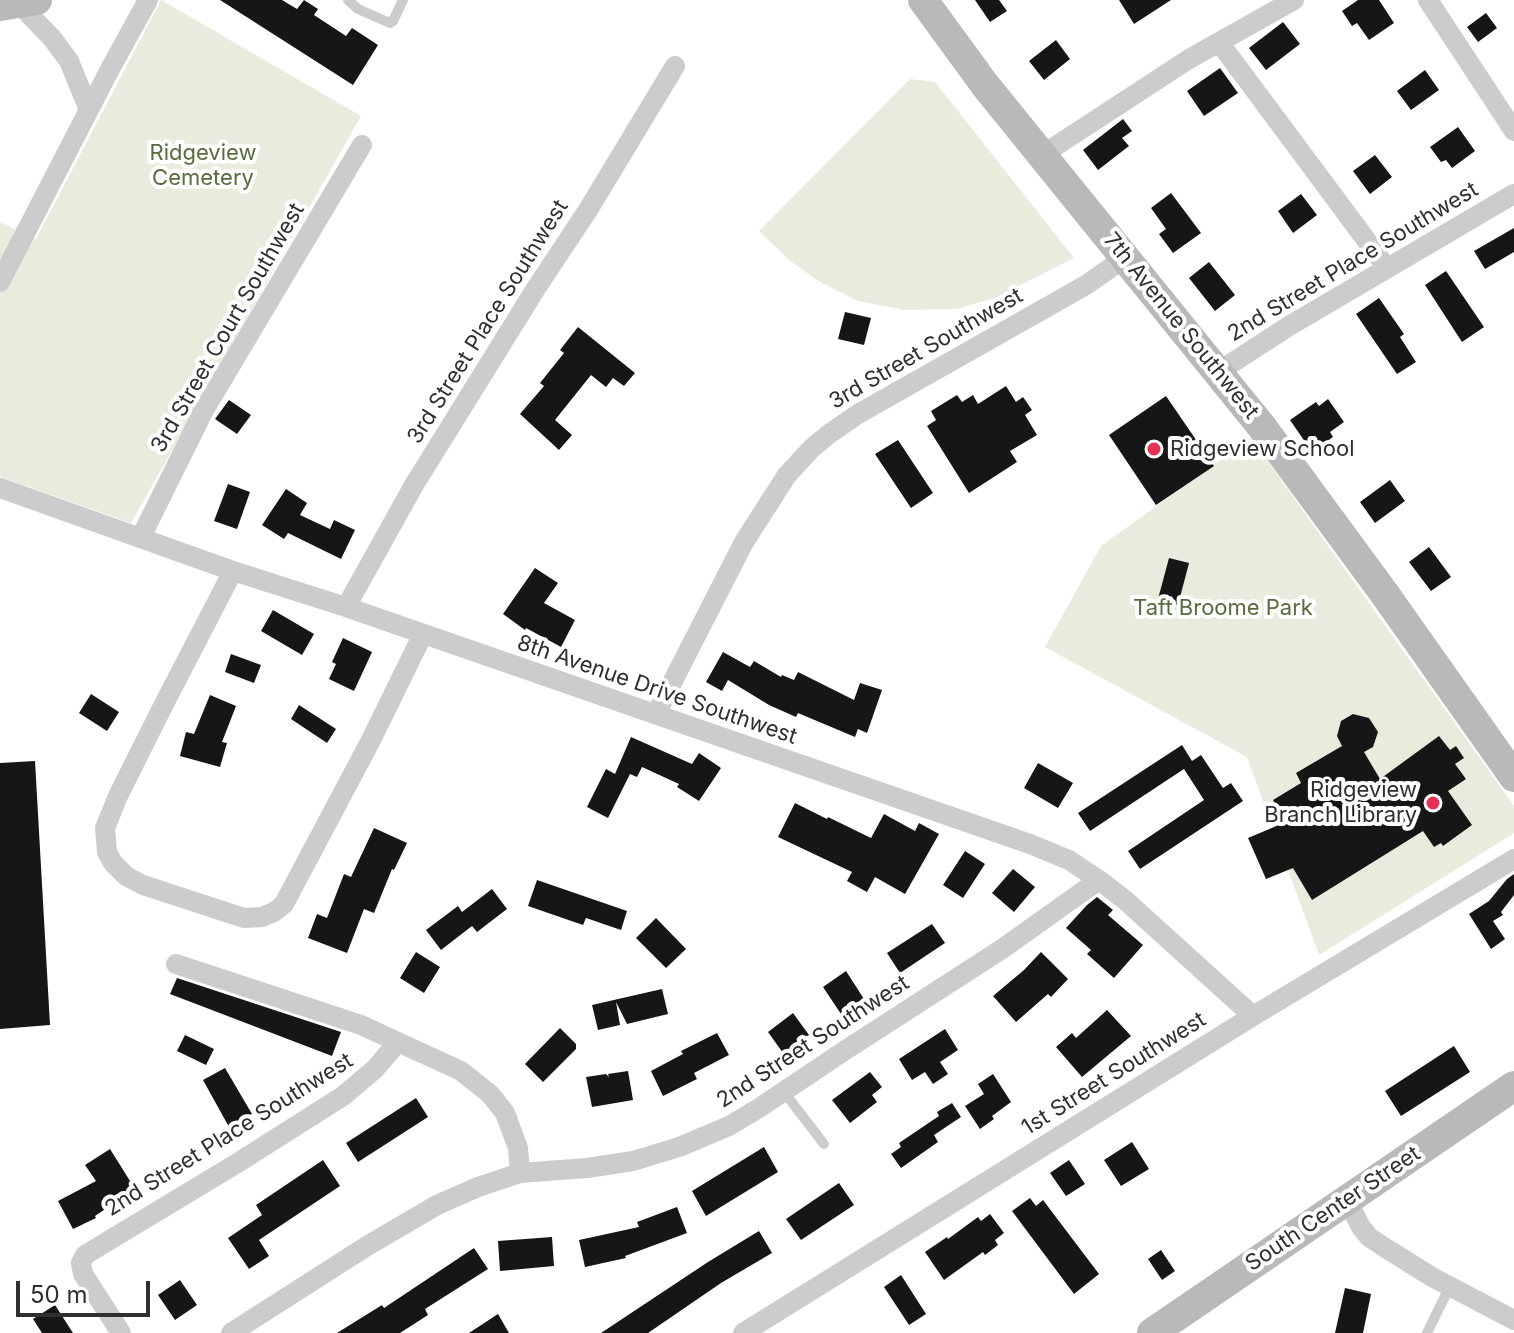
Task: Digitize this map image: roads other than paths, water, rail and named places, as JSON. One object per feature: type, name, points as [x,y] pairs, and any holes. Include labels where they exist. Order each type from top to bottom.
[{"type":"street","points":[[0,282],[148,0]]},
{"type":"street","name":"7th Avenue Southwest","points":[[923,0],[985,85],[1262,427],[1514,777]]},
{"type":"street","points":[[1042,155],[1219,42],[1294,0]]},
{"type":"street","points":[[1428,0],[1514,131]]},
{"type":"street","points":[[19,3],[69,61],[89,110]]},
{"type":"street","points":[[1219,42],[1387,268]]},
{"type":"street","name":"3rd Street Place Southwest","points":[[346,607],[414,485],[675,66]]},
{"type":"street","name":"3rd Street Court Southwest","points":[[141,537],[203,412],[362,145]]},
{"type":"street","name":"2nd Street Place Southwest","points":[[1218,372],[1289,326],[1514,194]]},
{"type":"street","name":"3rd Street Southwest","points":[[656,714],[744,542],[787,475],[811,449],[858,414],[1086,285],[1126,257]]},
{"type":"street","name":"8th Avenue Drive Southwest","points":[[0,488],[1069,860],[1125,900],[1253,1016]]},
{"type":"street","points":[[233,571],[118,796],[105,828],[107,852],[113,863],[126,876],[143,885],[244,918],[274,912],[284,904],[423,634]]},
{"type":"street","name":"1st Street Southwest","points":[[743,1333],[1253,1016],[1514,859]]},
{"type":"street","name":"2nd Street Southwest","points":[[231,1333],[367,1246],[437,1205],[478,1187],[520,1173],[633,1161],[679,1147],[729,1126],[1002,949],[1099,880]]},
{"type":"street","points":[[176,964],[361,1025],[461,1071],[490,1094],[505,1113],[518,1148],[520,1173]]},
{"type":"street","name":"2nd Street Place Southwest","points":[[121,1333],[83,1274],[81,1263],[85,1255],[343,1096],[375,1069],[398,1042]]},
{"type":"street","name":"South Center Street","points":[[1152,1333],[1514,1086]]},
{"type":"street","points":[[1347,1200],[1354,1217],[1369,1237],[1514,1320]]},
{"type":"lane","points":[[348,0],[358,9],[387,23],[393,21],[403,0]]},
{"type":"lane","points":[[784,1092],[824,1144]]},
{"type":"lane","points":[[1427,1333],[1450,1286]]},
{"type":"place","name":"Ridgeview School","points":[[1154,449]]},
{"type":"place","name":"Ridgeview Branch Library","points":[[1433,803]]},
{"type":"park label","name":"Ridgeview Cemetery","points":[[203,166]]},
{"type":"park label","name":"Taft Broome Park","points":[[1223,608]]}]
